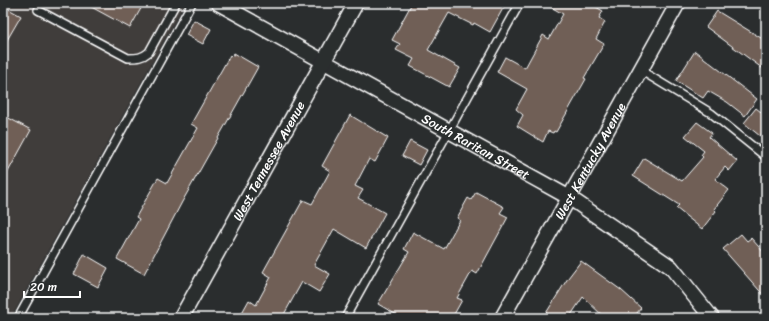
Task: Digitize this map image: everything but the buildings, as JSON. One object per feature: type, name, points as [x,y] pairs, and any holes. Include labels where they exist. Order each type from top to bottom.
[{"type":"street","name":"South Raritan Street","points":[[218,3],[570,198],[671,267],[712,318]]},
{"type":"street","name":"West Tennessee Avenue","points":[[182,318],[356,3]]},
{"type":"street","name":"West Kentucky Avenue","points":[[506,317],[678,3]]},
{"type":"lane","points":[[38,10],[128,58],[143,57],[149,52],[176,3]]},
{"type":"lane","points":[[18,318],[192,3]]},
{"type":"lane","points":[[345,318],[520,3]]},
{"type":"lane","points":[[149,52],[161,59]]},
{"type":"lane","points":[[640,70],[711,113],[766,157]]},
{"type":"shaded area","points":[[3,3],[185,3],[11,318],[3,318]]}]
